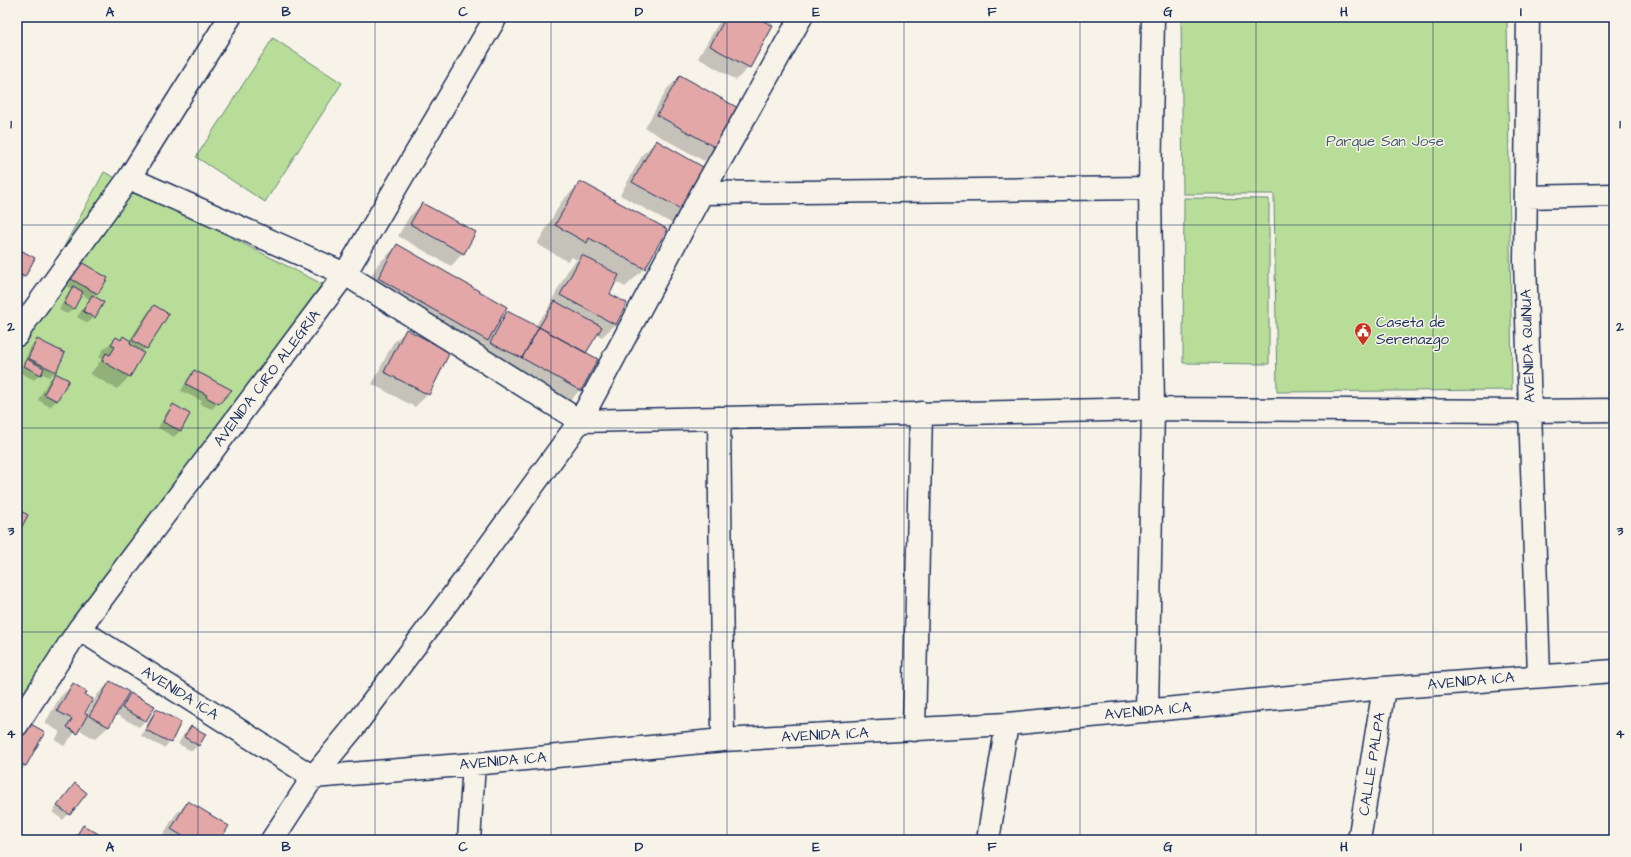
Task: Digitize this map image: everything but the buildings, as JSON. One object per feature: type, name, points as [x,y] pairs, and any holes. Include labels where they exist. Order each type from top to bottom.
[{"type":"street","points":[[19,328],[129,178],[230,17]]},
{"type":"street","name":"AVENIDA CIRO ALEGRÍA","points":[[17,725],[79,629],[346,274],[496,17]]},
{"type":"street","points":[[272,840],[313,777],[354,727],[463,582],[580,421],[702,193],[801,17]]},
{"type":"street","points":[[1147,711],[1153,408],[1150,188],[1153,17]]},
{"type":"street","name":"AVENIDA QUINUA","points":[[1528,17],[1525,261],[1539,676]]},
{"type":"street","points":[[129,178],[346,274],[580,421],[1153,408],[1530,411],[1614,410]]},
{"type":"street","points":[[702,193],[1150,188]]},
{"type":"street","points":[[1526,197],[1614,194]]},
{"type":"street","points":[[914,730],[921,413]]},
{"type":"street","points":[[720,418],[723,740]]},
{"type":"street","name":"AVENIDA ICA","points":[[79,629],[313,777],[474,764],[723,740],[1007,724],[1384,688],[1614,671]]},
{"type":"street","name":"CALLE PALPA","points":[[1359,840],[1384,688]]},
{"type":"street","points":[[988,840],[1007,724]]},
{"type":"street","points":[[469,840],[474,764]]},
{"type":"green space","name":"Parque San Jose","points":[[1181,17],[1507,17],[1512,390],[1277,392],[1274,194],[1183,194]]},
{"type":"green space","points":[[273,38],[342,83],[265,202],[196,157]]},
{"type":"green space","points":[[104,172],[322,284],[77,627],[17,725],[17,335]]},
{"type":"green space","points":[[1184,198],[1269,199],[1269,364],[1183,363]]},
{"type":"place","name":"Caseta de Serenazgo","points":[[1363,346]]}]
